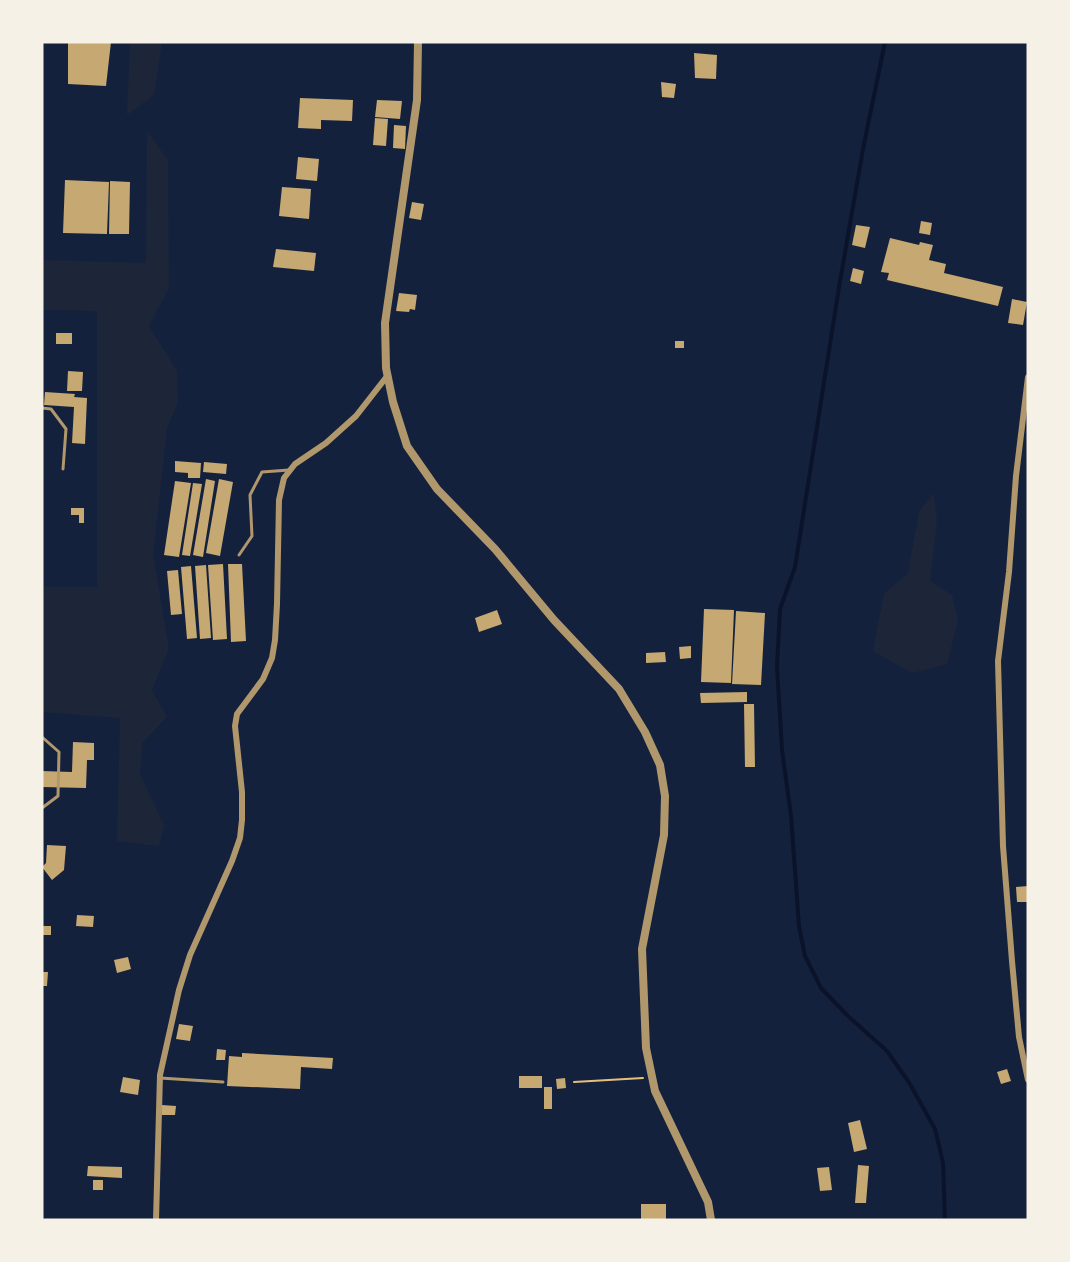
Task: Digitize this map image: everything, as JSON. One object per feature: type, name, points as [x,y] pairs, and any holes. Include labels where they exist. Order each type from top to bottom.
[{"type":"street","points":[[418,42],[417,100],[385,323],[388,375],[393,402],[407,446],[437,489],[495,549],[554,620],[619,689],[645,732],[660,765],[665,796],[664,835],[642,949],[646,1048],[660,1102],[708,1202],[711,1220]]},
{"type":"street","points":[[156,1220],[160,1078],[189,955],[240,838],[243,820],[242,792],[235,726],[237,714],[259,686],[272,658],[277,603],[279,500],[284,478],[356,416],[388,375]]},
{"type":"street","points":[[1028,377],[1016,476],[1010,572],[998,661],[1004,855],[1018,1026],[1028,1080]]},
{"type":"lane","points":[[42,408],[51,409],[66,429],[63,469]]},
{"type":"lane","points":[[239,555],[252,536],[250,495],[262,471],[291,470]]},
{"type":"lane","points":[[42,737],[59,752],[58,796],[42,808]]},
{"type":"lane","points":[[160,1078],[223,1082]]},
{"type":"path","points":[[573,1082],[652,1078]]},
{"type":"shaded area","points":[[130,42],[162,42],[154,95],[127,115]]},
{"type":"shaded area","points":[[147,131],[168,160],[169,288],[149,326],[177,371],[178,402],[167,428],[153,554],[169,648],[152,690],[167,717],[142,743],[140,774],[164,825],[159,846],[117,841],[120,718],[42,712],[42,587],[97,587],[97,311],[42,310],[42,260],[146,263]]},
{"type":"shaded area","points":[[934,493],[937,521],[930,581],[952,595],[958,620],[947,664],[912,673],[873,651],[884,594],[908,573],[919,512]]},
{"type":"building","points":[[68,42],[111,42],[106,86],[68,84]]},
{"type":"building","points":[[694,53],[717,55],[716,79],[695,78]]},
{"type":"building","points":[[661,82],[676,84],[674,98],[662,97]]},
{"type":"building","points":[[300,98],[353,100],[352,121],[321,120],[321,129],[298,128]]},
{"type":"building","points":[[377,100],[402,101],[400,119],[375,117]]},
{"type":"building","points":[[375,118],[388,119],[386,146],[373,145]]},
{"type":"building","points":[[394,125],[406,126],[405,149],[393,148]]},
{"type":"building","points":[[298,157],[319,159],[317,181],[296,179]]},
{"type":"building","points":[[65,180],[109,182],[107,234],[63,233]]},
{"type":"building","points":[[110,181],[130,182],[129,234],[109,234]]},
{"type":"building","points":[[282,187],[311,189],[309,219],[279,216]]},
{"type":"building","points":[[412,202],[424,204],[421,220],[409,218]]},
{"type":"building","points":[[921,221],[932,223],[930,235],[919,233]]},
{"type":"building","points":[[856,225],[870,227],[865,248],[852,245]]},
{"type":"building","points":[[890,238],[919,245],[920,242],[933,245],[929,260],[946,264],[944,273],[1003,287],[998,306],[887,280],[889,273],[881,272]]},
{"type":"building","points":[[276,249],[316,253],[314,271],[273,267]]},
{"type":"building","points":[[853,268],[864,271],[861,284],[850,281]]},
{"type":"building","points":[[399,293],[417,295],[415,310],[396,311]]},
{"type":"building","points":[[1012,299],[1027,302],[1023,325],[1008,323]]},
{"type":"building","points":[[56,333],[72,333],[72,344],[56,344]]},
{"type":"building","points":[[675,341],[684,341],[684,348],[675,348]]},
{"type":"building","points":[[68,371],[83,372],[82,391],[67,391]]},
{"type":"building","points":[[45,392],[75,394],[74,397],[87,398],[85,444],[72,443],[74,407],[44,405]]},
{"type":"building","points":[[175,461],[201,463],[200,478],[188,478],[188,473],[175,472]]},
{"type":"building","points":[[204,462],[227,464],[226,474],[203,472]]},
{"type":"building","points":[[206,479],[215,481],[203,557],[193,555]]},
{"type":"building","points":[[219,479],[233,482],[220,556],[206,553]]},
{"type":"building","points":[[175,481],[191,483],[179,557],[164,555]]},
{"type":"building","points":[[193,483],[202,484],[190,556],[182,555]]},
{"type":"building","points":[[71,508],[84,508],[84,523],[79,523],[79,515],[71,515]]},
{"type":"building","points":[[223,564],[227,639],[213,640],[208,565]]},
{"type":"building","points":[[228,564],[242,564],[246,641],[231,642]]},
{"type":"building","points":[[206,565],[211,638],[200,639],[195,566]]},
{"type":"building","points":[[191,566],[197,638],[187,639],[181,567]]},
{"type":"building","points":[[178,570],[182,614],[171,615],[167,571]]},
{"type":"building","points":[[704,609],[734,610],[731,683],[701,682]]},
{"type":"building","points":[[497,610],[502,624],[479,632],[475,618]]},
{"type":"building","points":[[736,611],[765,613],[761,685],[732,684]]},
{"type":"building","points":[[691,646],[691,658],[680,659],[679,647]]},
{"type":"building","points":[[665,652],[666,662],[646,663],[646,653]]},
{"type":"building","points":[[747,692],[747,702],[701,703],[700,693]]},
{"type":"building","points":[[744,704],[754,704],[755,767],[745,767]]},
{"type":"building","points":[[73,742],[94,743],[94,760],[87,760],[86,788],[42,787],[42,771],[72,772]]},
{"type":"building","points":[[47,845],[66,846],[64,870],[52,880],[42,867],[46,863]]},
{"type":"building","points":[[1028,886],[1028,902],[1017,902],[1016,887]]},
{"type":"building","points":[[77,915],[94,916],[93,927],[76,926]]},
{"type":"building","points":[[42,926],[51,926],[51,935],[42,935]]},
{"type":"building","points":[[128,957],[131,969],[117,973],[114,960]]},
{"type":"building","points":[[42,972],[48,972],[47,986],[42,986]]},
{"type":"building","points":[[179,1024],[193,1026],[190,1041],[176,1039]]},
{"type":"building","points":[[217,1049],[226,1050],[225,1060],[216,1060]]},
{"type":"building","points":[[242,1053],[333,1058],[332,1069],[301,1067],[300,1089],[227,1086],[229,1056],[242,1057]]},
{"type":"building","points":[[1007,1069],[1011,1081],[1001,1084],[997,1072]]},
{"type":"building","points":[[519,1076],[542,1076],[542,1088],[519,1088]]},
{"type":"building","points":[[123,1077],[140,1080],[138,1095],[120,1092]]},
{"type":"building","points":[[565,1078],[566,1088],[557,1089],[556,1079]]},
{"type":"building","points":[[544,1087],[552,1087],[552,1109],[544,1109]]},
{"type":"building","points":[[162,1105],[176,1106],[175,1115],[162,1115]]},
{"type":"building","points":[[860,1120],[867,1149],[854,1152],[848,1123]]},
{"type":"building","points":[[858,1165],[869,1166],[866,1203],[855,1203]]},
{"type":"building","points":[[88,1166],[122,1167],[122,1178],[87,1176]]},
{"type":"building","points":[[829,1167],[832,1190],[820,1191],[817,1168]]},
{"type":"building","points":[[93,1180],[103,1180],[103,1190],[93,1190]]},
{"type":"building","points":[[641,1204],[666,1204],[666,1220],[641,1220]]},
{"type":"waterway","points":[[885,42],[863,149],[839,287],[795,567],[780,609],[777,667],[782,750],[791,816],[799,926],[805,956],[821,988],[887,1051],[910,1084],[935,1129],[943,1163],[945,1220]]}]
